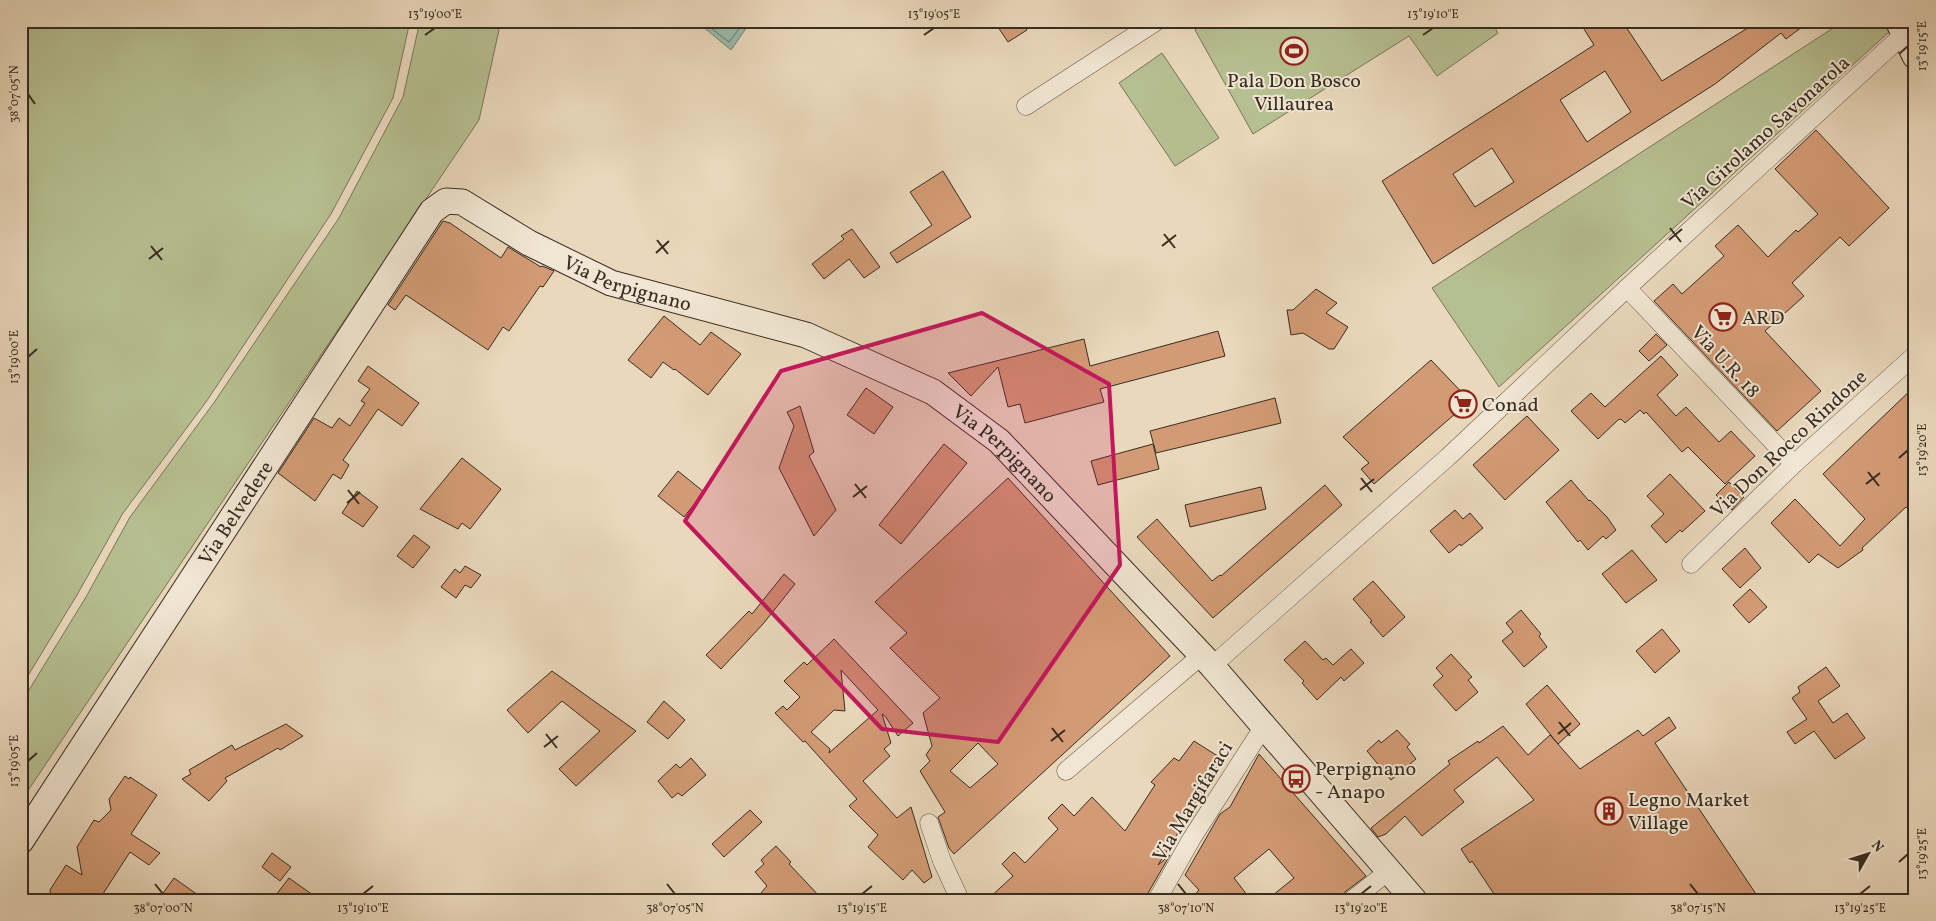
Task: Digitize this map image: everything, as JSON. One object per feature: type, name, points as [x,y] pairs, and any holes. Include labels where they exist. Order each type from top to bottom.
[{"type":"street","points":[[1026,106],[1157,21]]},
{"type":"street","name":"Via Girolamo Savonarola","points":[[1066,771],[1207,661],[1448,457],[1627,288],[1906,37]]},
{"type":"street","name":"Via Belvedere","points":[[21,840],[432,211],[446,201],[462,202]]},
{"type":"street","name":"Via Perpignano","points":[[462,202],[529,243],[611,282],[806,335],[932,392],[999,441],[1207,661],[1414,900]]},
{"type":"street","name":"Via U.R. 18","points":[[1627,288],[1794,464]]},
{"type":"street","name":"Via Don Rocco Rindone","points":[[1691,564],[1794,464],[1915,355]]},
{"type":"street","name":"Via Margifaraci","points":[[1157,900],[1192,838],[1264,726]]},
{"type":"street","points":[[929,823],[942,861],[960,900]]},
{"type":"street","points":[[1352,900],[1390,870]]},
{"type":"highlighted area","points":[[982,313],[1109,384],[1120,565],[998,742],[882,729],[685,521],[781,371]]},
{"type":"shaded area","points":[[21,21],[410,21],[393,98],[331,214],[206,402],[123,513],[77,595],[21,687]]},
{"type":"shaded area","points":[[420,21],[501,21],[479,120],[21,801],[21,703],[86,597],[130,517],[213,404],[339,218],[403,97]]},
{"type":"shaded area","points":[[1207,21],[1491,21],[1498,33],[1437,76],[1409,36],[1253,134],[1195,30]]},
{"type":"shaded area","points":[[1844,21],[1883,21],[1889,32],[1499,387],[1432,288]]},
{"type":"shaded area","points":[[1162,53],[1219,138],[1175,166],[1119,83]]},
{"type":"water","points":[[696,21],[751,21],[731,50]]},
{"type":"building","points":[[994,21],[1021,21],[1027,30],[1008,42]]},
{"type":"building","points":[[1579,21],[1622,21],[1662,81],[1759,21],[1810,21],[1786,39],[1781,33],[1715,84],[1433,264],[1382,181],[1594,45]],"holes":[[[1605,71],[1631,112],[1587,142],[1560,100]],[[1492,148],[1514,182],[1475,207],[1453,174]]]},
{"type":"building","name":"ARD","points":[[1816,130],[1889,208],[1849,246],[1840,237],[1792,283],[1804,296],[1765,331],[1821,391],[1777,431],[1654,301],[1673,284],[1682,294],[1724,256],[1715,246],[1738,225],[1768,257],[1796,230],[1798,232],[1818,214],[1775,169]]},
{"type":"building","points":[[943,171],[971,217],[897,263],[890,253],[932,225],[910,192]]},
{"type":"building","points":[[443,221],[450,223],[501,258],[508,247],[541,267],[554,271],[543,287],[540,286],[509,331],[503,327],[488,350],[406,295],[395,310],[388,305]]},
{"type":"building","points":[[852,229],[880,267],[864,278],[849,259],[824,279],[812,264],[844,239],[841,236]]},
{"type":"building","points":[[1316,289],[1337,303],[1326,313],[1348,327],[1334,349],[1329,349],[1303,333],[1291,335],[1287,310],[1293,310]]},
{"type":"building","points":[[664,316],[700,345],[711,332],[741,354],[708,395],[663,362],[651,378],[628,360]]},
{"type":"building","points":[[1218,331],[1225,356],[1100,389],[1104,402],[1025,423],[1020,404],[1008,407],[998,367],[971,396],[948,373],[1084,339],[1090,366]]},
{"type":"building","points":[[1656,334],[1667,345],[1649,361],[1639,351]]},
{"type":"building","points":[[1661,356],[1678,375],[1657,395],[1676,416],[1686,407],[1719,442],[1731,431],[1755,456],[1725,484],[1688,447],[1682,452],[1646,412],[1644,414],[1640,410],[1625,423],[1621,419],[1618,420],[1598,439],[1571,411],[1591,393],[1605,407]]},
{"type":"building","points":[[1431,360],[1470,401],[1374,484],[1361,469],[1369,463],[1343,437]]},
{"type":"building","points":[[368,366],[419,403],[402,426],[378,409],[343,460],[349,465],[341,479],[333,474],[315,501],[278,473],[314,418],[332,428],[339,418],[350,426],[365,403],[361,401],[370,389],[358,381]]},
{"type":"building","points":[[1915,386],[1915,515],[1906,507],[1862,548],[1863,550],[1838,568],[1818,554],[1809,563],[1771,523],[1795,499],[1840,546],[1865,519],[1823,474]]},
{"type":"building","points":[[866,388],[893,407],[874,434],[847,415]]},
{"type":"building","points":[[1275,398],[1281,423],[1156,453],[1150,431]]},
{"type":"building","points":[[800,406],[814,452],[809,456],[836,510],[814,536],[779,468],[794,426],[787,412]]},
{"type":"building","points":[[1527,416],[1559,450],[1505,500],[1473,465]]},
{"type":"building","points":[[944,444],[967,463],[901,544],[879,525]]},
{"type":"building","points":[[1153,444],[1159,469],[1098,485],[1091,461]]},
{"type":"building","points":[[462,458],[501,489],[470,529],[462,523],[458,529],[420,509]]},
{"type":"building","points":[[678,471],[704,492],[684,517],[658,496]]},
{"type":"building","points":[[1670,474],[1705,511],[1682,532],[1680,530],[1666,543],[1651,526],[1664,514],[1647,496]]},
{"type":"building","points":[[1008,478],[1170,656],[954,854],[949,848],[938,817],[945,812],[920,771],[930,761],[926,755],[932,746],[923,713],[940,698],[890,648],[907,633],[875,602]],"holes":[[[978,743],[998,764],[970,788],[950,771]]]},
{"type":"building","points":[[1571,480],[1589,501],[1607,517],[1616,530],[1606,539],[1603,536],[1588,550],[1580,540],[1578,542],[1546,502]]},
{"type":"building","points":[[1729,482],[1744,497],[1732,510],[1716,495]]},
{"type":"building","points":[[1325,485],[1342,505],[1213,618],[1137,537],[1157,519],[1212,581],[1221,576]]},
{"type":"building","points":[[1261,487],[1266,509],[1190,527],[1185,505]]},
{"type":"building","points":[[357,491],[378,507],[363,527],[342,513]]},
{"type":"building","points":[[1455,510],[1463,519],[1470,513],[1483,528],[1449,553],[1430,531]]},
{"type":"building","points":[[414,535],[430,547],[413,568],[397,556]]},
{"type":"building","points":[[1745,548],[1761,568],[1740,588],[1722,569]]},
{"type":"building","points":[[1632,550],[1657,580],[1626,603],[1602,574]]},
{"type":"building","points":[[465,566],[481,575],[471,588],[465,585],[456,598],[441,587],[455,569],[460,573]]},
{"type":"building","points":[[784,574],[795,584],[763,624],[721,669],[706,655],[749,611],[752,614]]},
{"type":"building","points":[[1373,581],[1405,617],[1383,637],[1353,599]]},
{"type":"building","points":[[1750,589],[1767,607],[1749,623],[1733,605]]},
{"type":"building","points":[[1521,610],[1541,634],[1539,636],[1547,647],[1524,667],[1502,641],[1513,632],[1506,623]]},
{"type":"building","points":[[1662,629],[1680,651],[1655,673],[1636,651]]},
{"type":"building","points":[[834,639],[913,723],[898,736],[882,714],[891,743],[884,749],[890,756],[863,781],[897,818],[911,807],[932,877],[924,883],[912,870],[903,880],[868,847],[878,835],[849,806],[857,799],[805,741],[803,742],[775,713],[783,706],[787,710],[800,697],[784,681],[804,662],[807,665]],"holes":[[[841,670],[878,710],[829,753],[830,749],[811,732],[834,710],[845,711]]]},
{"type":"building","points":[[1305,641],[1323,660],[1326,658],[1333,665],[1351,649],[1364,663],[1344,681],[1341,677],[1317,700],[1302,683],[1304,681],[1284,660]]},
{"type":"building","points":[[1451,654],[1472,677],[1468,680],[1478,692],[1456,711],[1433,685],[1443,676],[1436,668]]},
{"type":"building","points":[[1826,667],[1840,686],[1818,701],[1833,723],[1847,713],[1865,738],[1835,759],[1814,731],[1795,744],[1787,732],[1807,719],[1792,698],[1800,692],[1798,687]]},
{"type":"building","points":[[552,671],[636,731],[576,786],[559,769],[600,731],[562,701],[528,733],[507,710]]},
{"type":"building","points":[[1547,685],[1580,724],[1558,744],[1526,704]]},
{"type":"building","points":[[664,701],[685,720],[668,739],[647,722]]},
{"type":"building","name":"Legno Market Village","points":[[1669,717],[1676,728],[1655,743],[1760,900],[1498,900],[1472,861],[1470,863],[1461,849],[1534,800],[1497,757],[1454,790],[1464,802],[1422,836],[1405,816],[1386,834],[1378,837],[1371,828],[1450,764],[1448,761],[1503,726],[1528,755],[1550,735],[1580,769],[1638,730],[1643,736]]},
{"type":"building","points":[[286,724],[303,736],[225,778],[227,781],[209,801],[182,779],[191,774],[189,770],[232,745],[235,750]]},
{"type":"building","points":[[1397,730],[1410,744],[1407,747],[1416,759],[1391,780],[1367,751],[1379,740],[1381,743]]},
{"type":"building","points":[[1194,741],[1224,760],[1158,865],[1170,855],[1144,900],[987,900],[1013,876],[1002,864],[1014,852],[1025,863],[1058,829],[1048,818],[1062,804],[1074,816],[1092,797],[1125,831],[1155,785],[1151,782],[1174,758],[1179,761]]},
{"type":"building","points":[[1259,754],[1366,876],[1345,892],[1342,900],[1267,900],[1294,878],[1269,849],[1234,878],[1251,900],[1190,900],[1199,890],[1185,875],[1220,814],[1230,807]]},
{"type":"building","points":[[691,758],[706,775],[682,796],[678,793],[672,798],[658,781],[676,764],[680,768]]},
{"type":"building","points":[[125,776],[129,779],[130,777],[157,795],[131,834],[160,853],[149,865],[130,852],[99,900],[51,900],[50,890],[66,865],[82,875],[77,847],[94,820],[99,822],[111,810],[109,799]]},
{"type":"building","points":[[750,810],[762,822],[724,857],[712,844]]},
{"type":"building","points":[[776,846],[791,862],[789,864],[823,900],[755,900],[767,886],[755,872],[764,864],[761,860]]},
{"type":"building","points":[[272,853],[291,867],[280,881],[262,867]]},
{"type":"building","points":[[174,878],[205,900],[158,900]]},
{"type":"building","points":[[289,878],[320,900],[272,900]]},
{"type":"place","name":"Pala Don Bosco Villaurea","points":[[1294,51]]},
{"type":"place","name":"ARD","points":[[1723,317]]},
{"type":"place","name":"Conad","points":[[1463,404]]},
{"type":"place","name":"Perpignano - Anapo","points":[[1296,779]]},
{"type":"place","name":"Legno Market Village","points":[[1609,811]]}]
